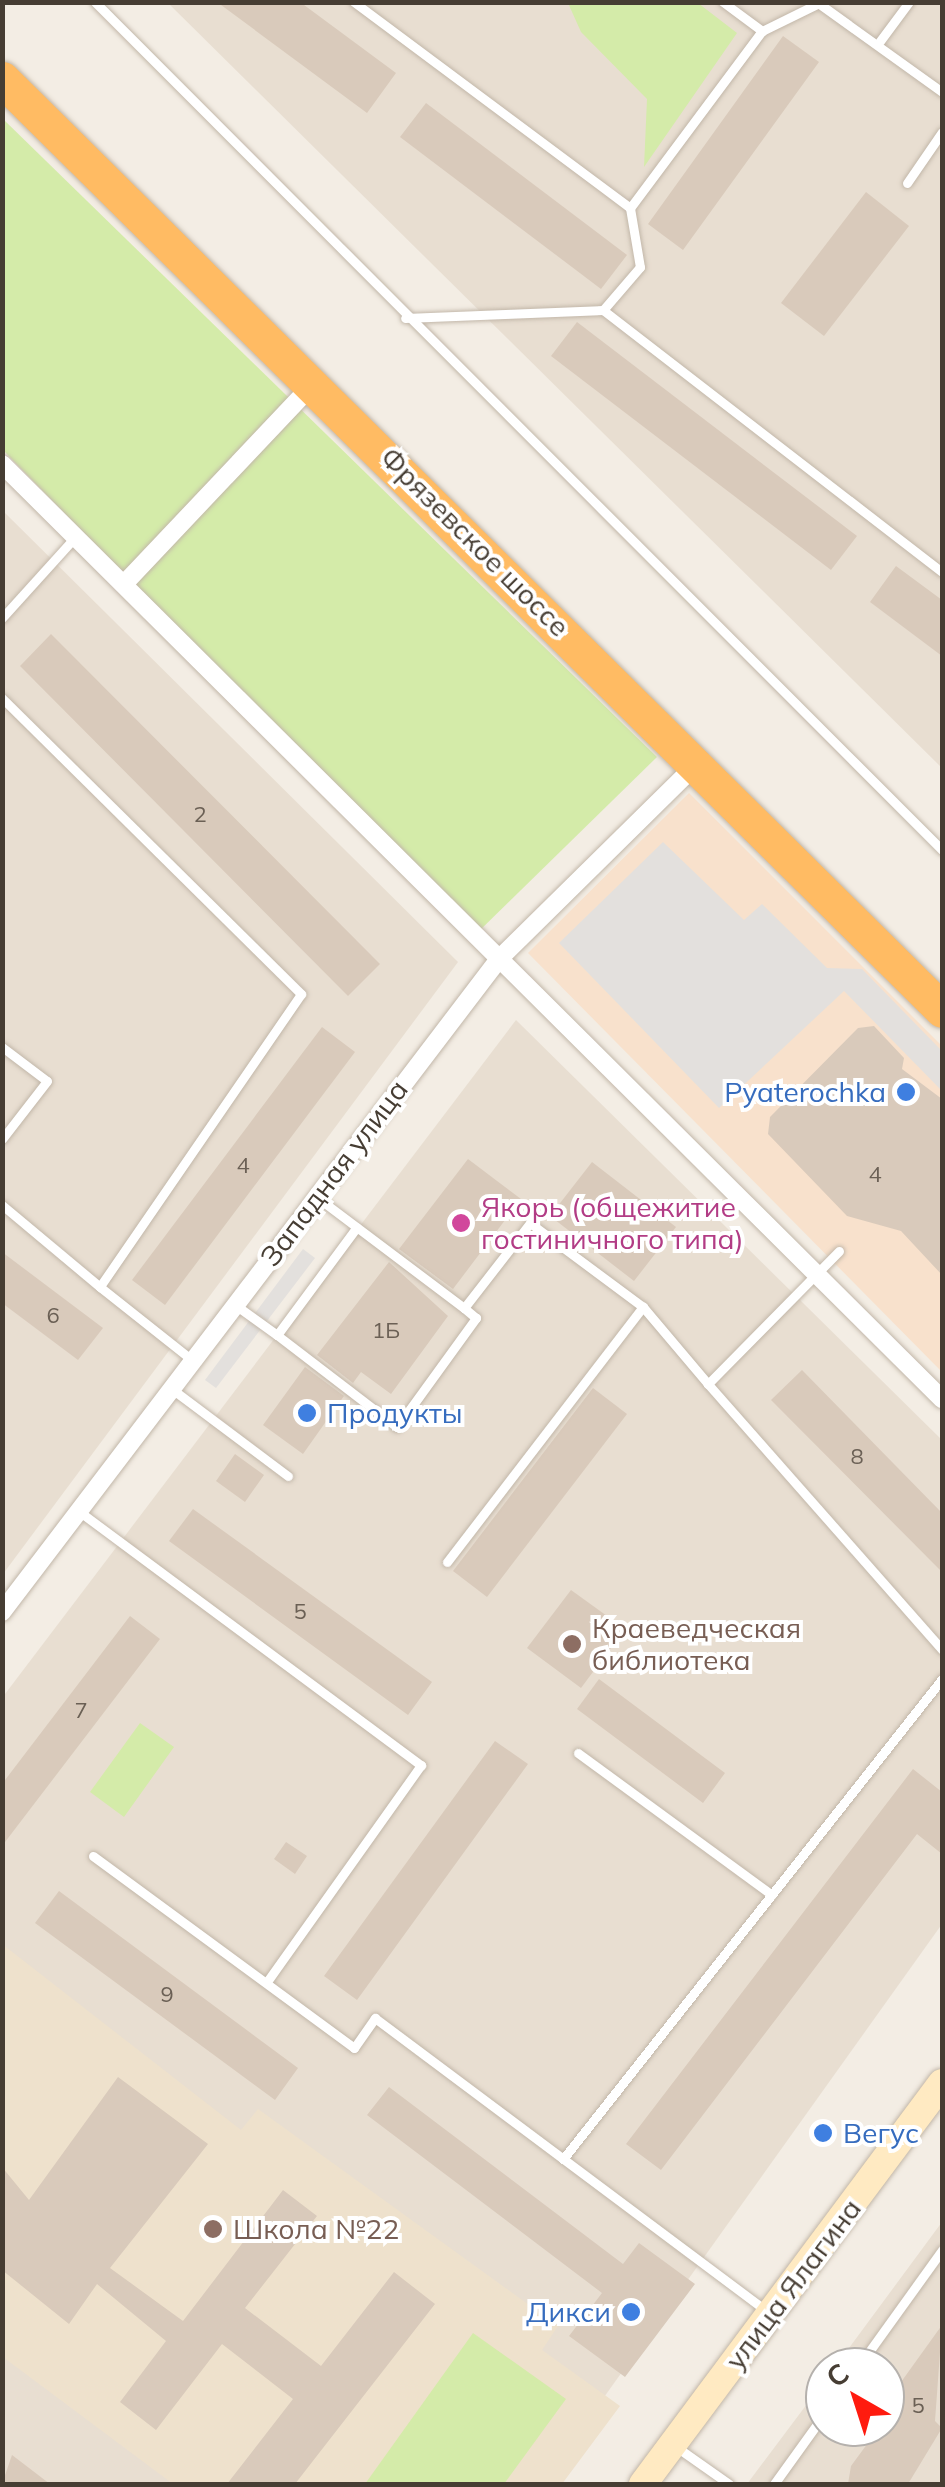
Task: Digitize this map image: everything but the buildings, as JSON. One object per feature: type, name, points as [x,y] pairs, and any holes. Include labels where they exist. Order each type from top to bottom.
[{"type":"highway","name":"Фрязевское шоссе","points":[[2,79],[698,762],[942,1010]]},
{"type":"street","points":[[124,584],[314,383]]},
{"type":"street","points":[[2,464],[942,1398]]},
{"type":"street","name":"Западная улица","points":[[2,1612],[499,958],[698,762]]},
{"type":"street","name":"улица Ялагина","points":[[643,2484],[942,2082]]},
{"type":"lane","points":[[95,2],[405,318],[942,850]]},
{"type":"lane","points":[[354,2],[630,208],[640,267],[604,310]]},
{"type":"lane","points":[[724,2],[762,31]]},
{"type":"lane","points":[[880,41],[909,2]]},
{"type":"lane","points":[[630,208],[762,31],[821,4],[880,41],[942,92]]},
{"type":"lane","points":[[908,183],[942,132]]},
{"type":"lane","points":[[405,318],[604,310],[942,572]]},
{"type":"lane","points":[[2,618],[76,536]]},
{"type":"lane","points":[[4,702],[300,994],[100,1286]]},
{"type":"lane","points":[[2,1048],[47,1081],[2,1140]]},
{"type":"lane","points":[[234,1304],[397,1426],[476,1318],[315,1196]]},
{"type":"lane","points":[[2,1205],[192,1360]]},
{"type":"lane","points":[[464,1308],[530,1223],[643,1307],[942,1649]]},
{"type":"lane","points":[[277,1335],[356,1227]]},
{"type":"lane","points":[[708,1384],[840,1251]]},
{"type":"lane","points":[[447,1562],[643,1307]]},
{"type":"lane","points":[[170,1388],[288,1476]]},
{"type":"lane","points":[[78,1510],[421,1765],[266,1983]]},
{"type":"lane","points":[[563,2159],[938,1692],[942,1680]]},
{"type":"lane","points":[[578,1752],[772,1895]]},
{"type":"lane","points":[[93,1856],[354,2048],[376,2018],[770,2314]]},
{"type":"lane","points":[[872,2347],[942,2250]]},
{"type":"lane","points":[[774,2484],[805,2441]]},
{"type":"lane","points":[[673,2445],[728,2484]]},
{"type":"shaded area","points":[[168,3],[942,3],[942,768]]},
{"type":"shaded area","points":[[2,510],[458,962],[3,1574],[2,1574]]},
{"type":"shaded area","points":[[689,793],[942,1046],[942,1372],[528,953]]},
{"type":"shaded area","points":[[663,842],[744,920],[762,904],[827,968],[862,969],[942,1051],[942,1091],[844,991],[719,1108],[559,943]]},
{"type":"shaded area","points":[[516,1020],[942,1440],[942,1924],[542,2484],[3,2484],[2,1698]]},
{"type":"shaded area","points":[[303,1249],[315,1258],[216,1388],[205,1380]]},
{"type":"shaded area","name":"Школа №22","points":[[2,1944],[241,2130],[258,2109],[558,2326],[542,2350],[620,2406],[562,2484],[173,2484],[3,2357]]},
{"type":"shaded area","points":[[942,2222],[942,2484],[747,2484],[805,2407],[805,2447],[905,2447],[905,2347],[850,2347]]},
{"type":"green space","points":[[568,3],[698,3],[737,33],[644,167],[647,99],[581,32]]},
{"type":"green space","points":[[3,119],[657,757],[475,935],[3,450]]},
{"type":"green space","points":[[140,1723],[174,1747],[124,1817],[90,1792]]},
{"type":"green space","points":[[473,2333],[566,2399],[504,2484],[365,2484]]},
{"type":"place","name":"Pyaterochka","points":[[906,1092]]},
{"type":"place","name":"Якорь (общежитие гостиничного типа)","points":[[461,1223]]},
{"type":"place","name":"Продукты","points":[[307,1413]]},
{"type":"place","name":"Краеведческая библиотека","points":[[572,1644]]},
{"type":"place","name":"Вегус","points":[[823,2133]]},
{"type":"place","name":"Школа №22","points":[[213,2229]]},
{"type":"place","name":"Дикси","points":[[631,2312]]}]
